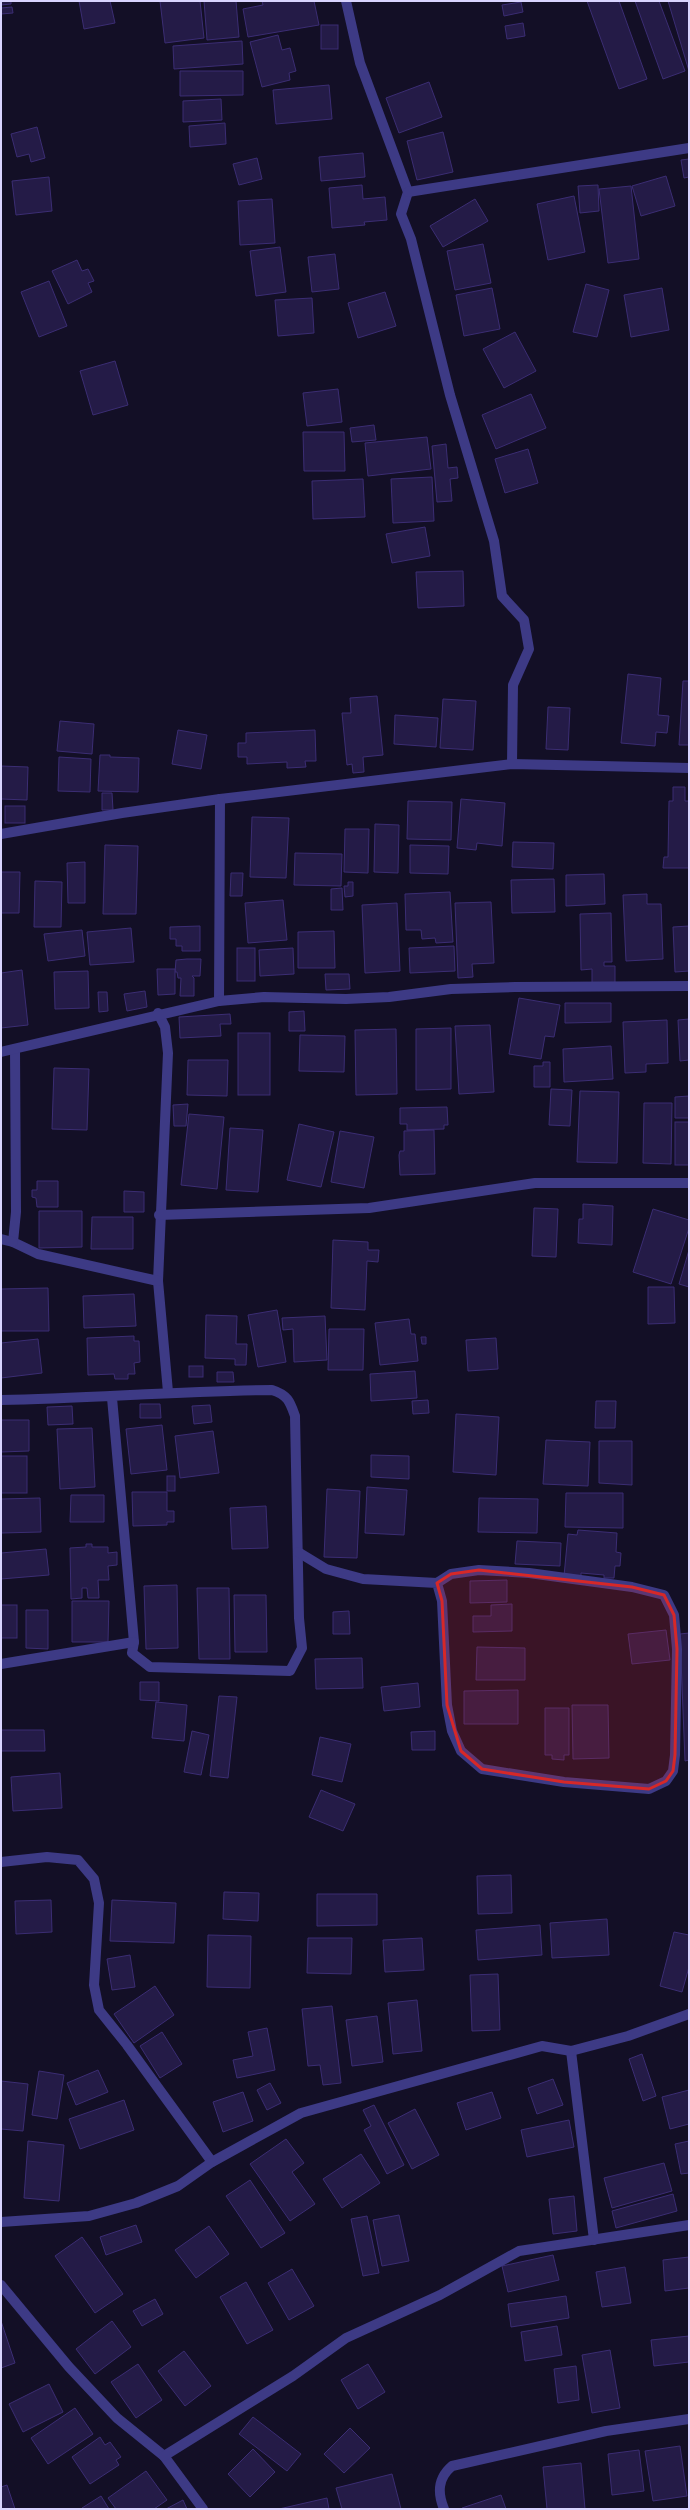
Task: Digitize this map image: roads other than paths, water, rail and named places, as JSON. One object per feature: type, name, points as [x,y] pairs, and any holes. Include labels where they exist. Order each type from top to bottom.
[{"type":"street","points":[[346,1],[360,63],[408,192],[401,214],[411,239],[450,395],[494,541],[502,596],[524,620],[529,649],[513,685],[512,764]]},
{"type":"street","points":[[408,192],[689,148]]},
{"type":"street","points":[[1,834],[122,813],[220,799],[512,764],[689,768]]},
{"type":"street","points":[[219,1001],[220,799]]},
{"type":"street","points":[[1,1052],[158,1013],[219,1001],[264,997],[367,998],[451,989],[507,987],[689,986]]},
{"type":"street","points":[[158,1013],[165,1027],[168,1054],[159,1215],[158,1281],[168,1392]]},
{"type":"street","points":[[13,1242],[16,1212],[15,1049]]},
{"type":"street","points":[[159,1215],[369,1208],[535,1183],[689,1183]]},
{"type":"street","points":[[1,1238],[38,1254],[158,1281]]},
{"type":"street","points":[[1,1400],[112,1398],[168,1392],[272,1390],[282,1393],[290,1400],[295,1416],[299,1618],[302,1648],[290,1671],[150,1667],[132,1653],[134,1642],[112,1398]]},
{"type":"street","points":[[298,1552],[326,1569],[363,1578],[437,1583],[451,1574],[479,1570],[529,1573],[624,1586],[664,1595],[674,1615],[677,1648],[675,1755],[672,1771],[666,1781],[649,1789],[564,1782],[482,1769],[461,1751],[452,1731],[447,1705],[442,1600],[437,1583]]},
{"type":"street","points":[[1,1664],[134,1642]]},
{"type":"street","points":[[1,1862],[47,1857],[78,1860],[94,1879],[98,1903],[94,1986],[99,2010],[127,2045],[212,2162]]},
{"type":"street","points":[[1,2222],[89,2216],[136,2203],[178,2186],[212,2162],[301,2113],[542,2046],[571,2051],[628,2036],[689,2014]]},
{"type":"street","points":[[571,2051],[594,2240]]},
{"type":"street","points":[[164,2456],[293,2376],[346,2338],[440,2295],[519,2251],[689,2225]]},
{"type":"street","points":[[1,2285],[69,2367],[117,2418],[164,2456],[203,2509]]},
{"type":"street","points":[[444,2509],[440,2483],[443,2474],[452,2466],[606,2430],[689,2420]]}]
